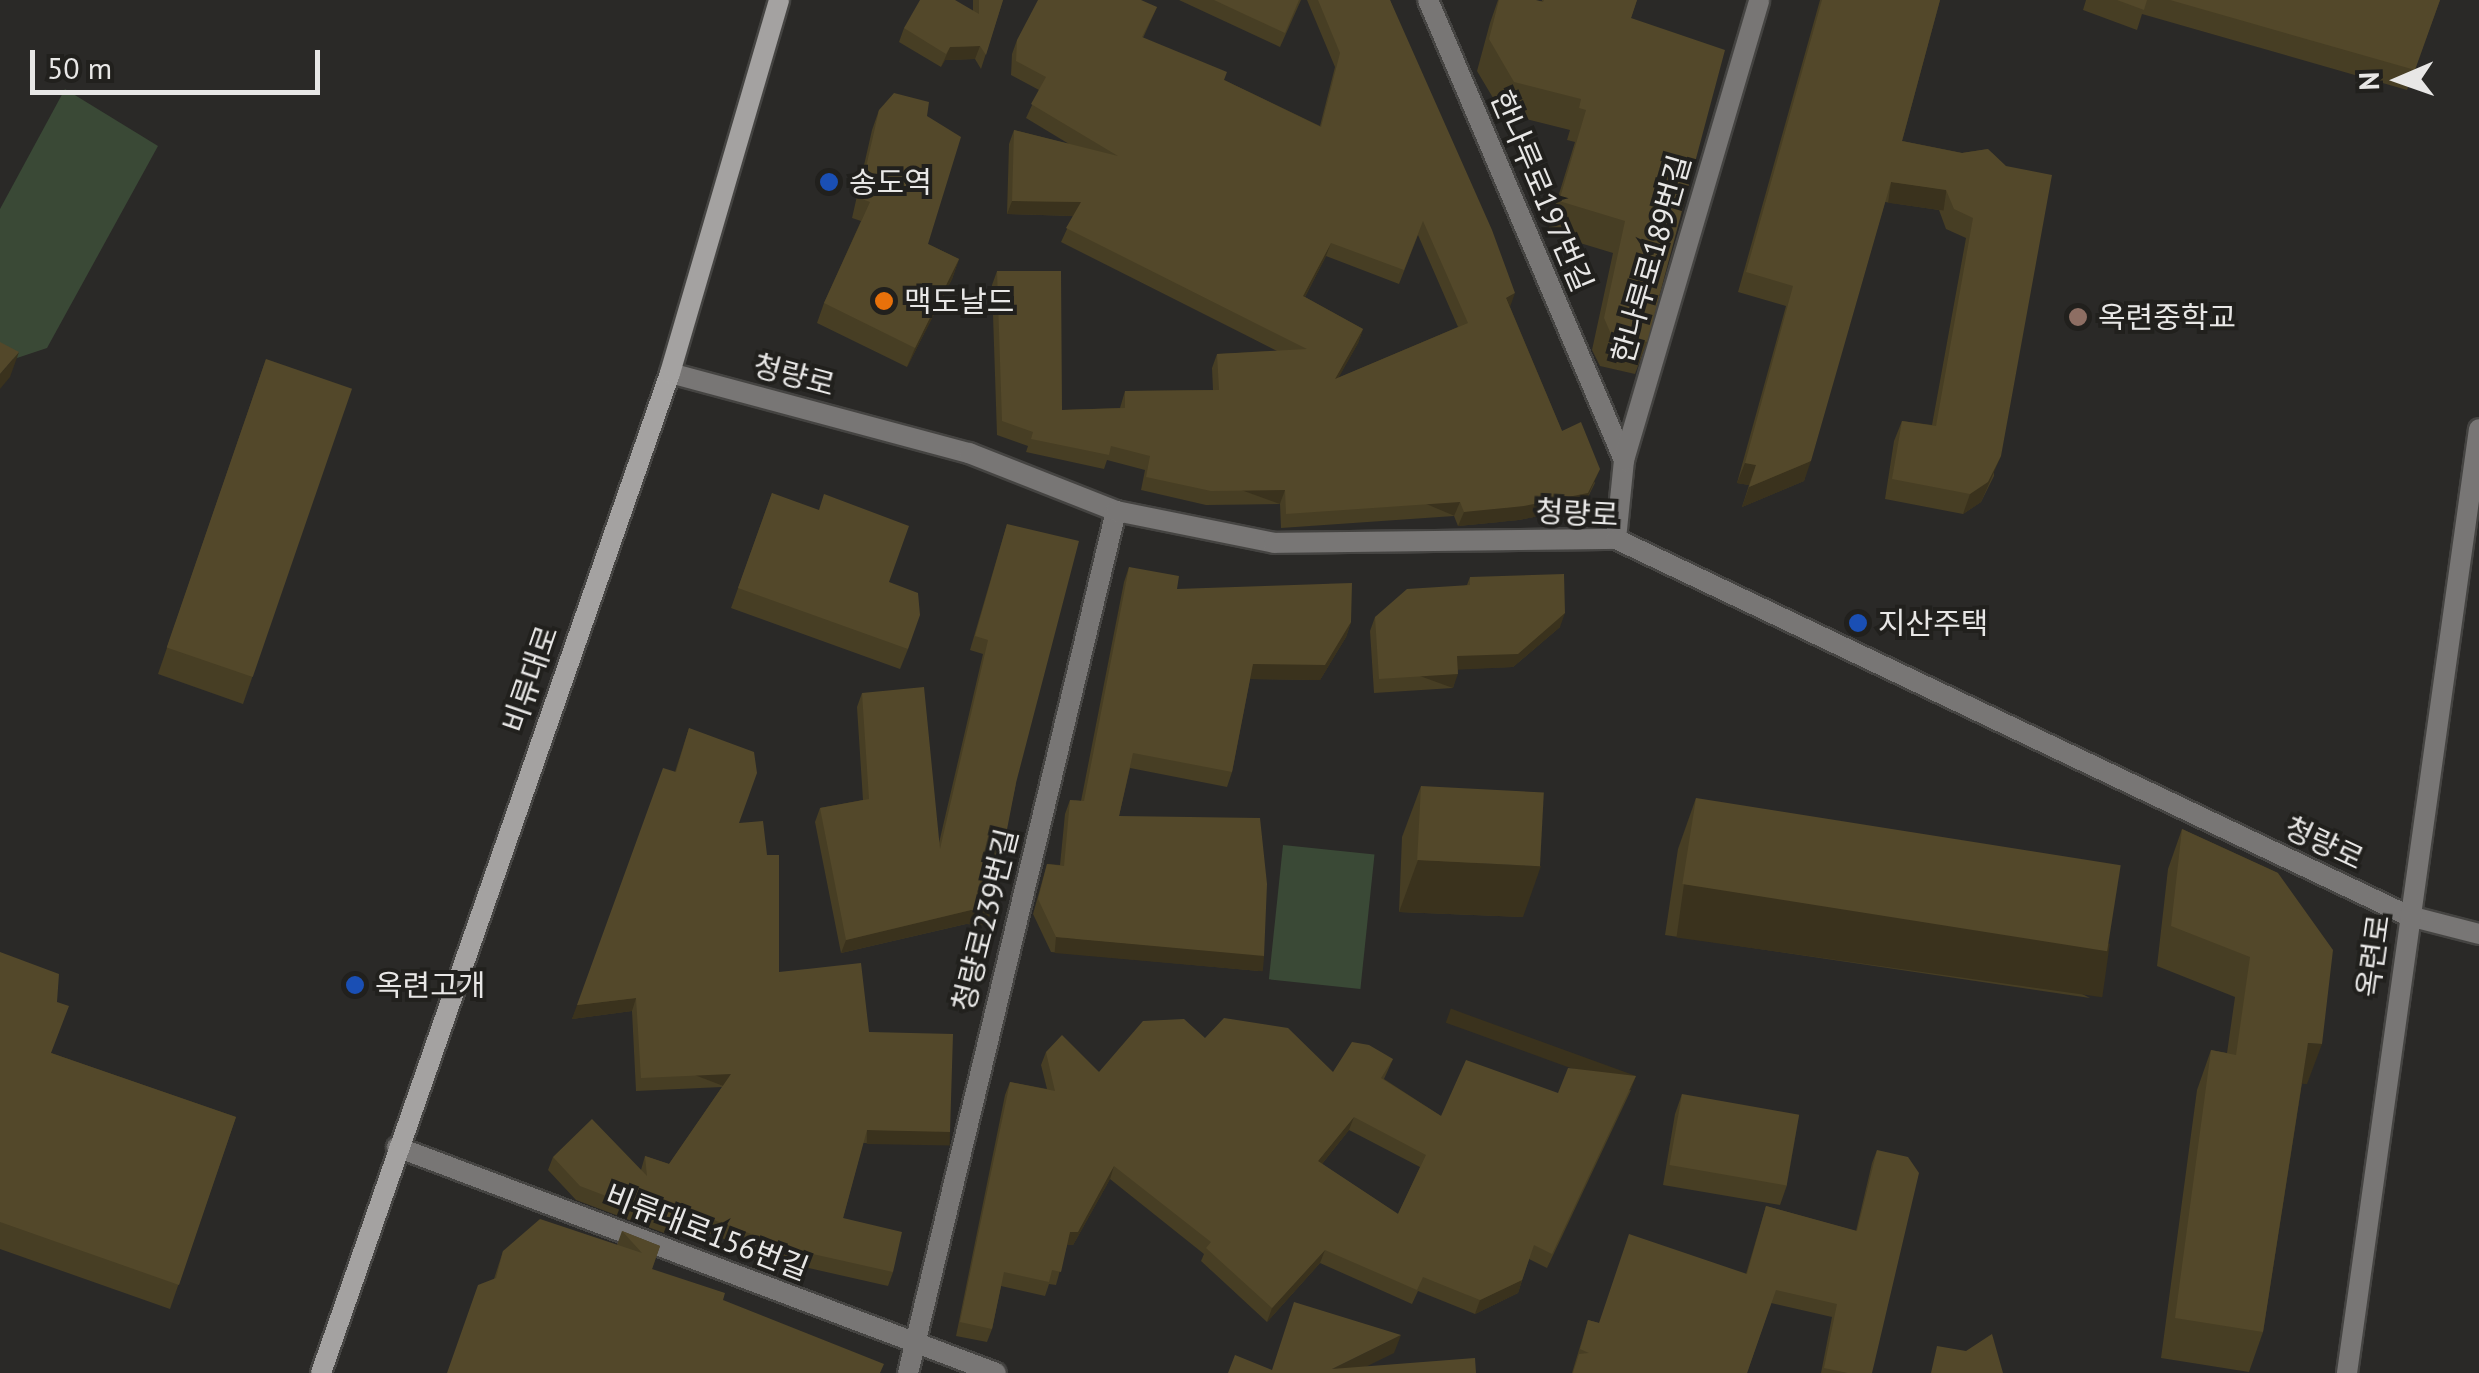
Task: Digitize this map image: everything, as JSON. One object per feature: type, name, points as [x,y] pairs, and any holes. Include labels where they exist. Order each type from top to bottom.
[{"type":"main road","name":"비류대로","points":[[320,1373],[670,373],[738,123],[779,0]]},
{"type":"street","name":"한나루로197번길","points":[[1428,0],[1624,460]]},
{"type":"street","name":"한나루로189번길","points":[[1616,538],[1624,460],[1758,0]]},
{"type":"street","name":"청량로","points":[[670,373],[969,454],[1116,511],[1274,543],[1616,538],[2408,916],[2479,934]]},
{"type":"street","name":"옥련로","points":[[2347,1373],[2479,429]]},
{"type":"street","name":"청량로239번길","points":[[908,1373],[1116,511]]},
{"type":"street","name":"비류대로156번길","points":[[397,1147],[996,1373]]},
{"type":"green space","points":[[65,89],[158,146],[47,348],[14,359],[0,355],[0,209]]},
{"type":"green space","points":[[1283,845],[1374,855],[1360,989],[1269,979]]},
{"type":"building","points":[[920,0],[955,0],[979,14],[979,0],[1003,0],[986,55],[980,46],[950,47],[946,54],[904,28]]},
{"type":"building","points":[[1038,0],[1141,0],[1157,7],[1142,37],[1227,72],[1224,80],[1321,127],[1340,53],[1318,0],[1390,0],[1492,230],[1515,293],[1506,298],[1562,431],[1581,422],[1600,469],[1588,493],[1524,506],[1464,512],[1460,502],[1286,514],[1285,490],[1211,491],[1146,477],[1150,456],[1111,446],[1109,455],[1031,439],[1033,432],[1002,421],[997,271],[1061,271],[1062,410],[1125,408],[1125,391],[1219,390],[1217,354],[1307,349],[1066,228],[1081,202],[1012,201],[1014,130],[1118,156],[1031,104],[1046,77],[1016,61],[1017,40]],"holes":[[[1423,221],[1468,323],[1335,379],[1363,329],[1303,296],[1331,243],[1404,270]]]},
{"type":"building","points":[[1214,0],[1299,0],[1285,33]]},
{"type":"building","points":[[1499,0],[1637,0],[1631,18],[1725,50],[1647,342],[1611,334],[1604,318],[1625,221],[1559,201],[1586,110],[1579,108],[1581,99],[1514,82],[1489,39]]},
{"type":"building","points":[[1822,0],[1940,0],[1902,141],[1962,153],[1988,149],[2006,166],[2052,175],[2001,456],[1988,482],[1970,494],[1892,479],[1902,421],[1936,426],[1973,218],[1954,209],[1946,190],[1891,182],[1811,461],[1749,487],[1756,465],[1745,463],[1793,286],[1746,272]]},
{"type":"building","points":[[2117,0],[2147,0],[2144,10]]},
{"type":"building","points":[[2170,0],[2440,0],[2415,70]]},
{"type":"building","points":[[894,93],[929,102],[927,116],[961,137],[928,244],[959,259],[915,348],[824,303],[870,202],[859,198],[879,110]]},
{"type":"building","points":[[0,342],[19,352],[0,374]]},
{"type":"building","points":[[266,359],[352,389],[253,677],[167,647]]},
{"type":"building","points":[[772,493],[819,510],[824,494],[909,526],[889,582],[918,593],[920,615],[908,649],[738,588]]},
{"type":"building","points":[[1007,524],[1079,541],[1016,783],[991,912],[971,910],[846,940],[820,808],[869,799],[862,693],[924,687],[940,849],[988,640],[975,636]]},
{"type":"building","points":[[1129,567],[1179,576],[1177,589],[1352,583],[1351,622],[1325,665],[1253,664],[1232,772],[1133,753],[1119,816],[1260,818],[1267,884],[1264,956],[1056,937],[1038,899],[1047,864],[1064,866],[1070,800],[1084,801]]},
{"type":"building","points":[[1564,574],[1565,613],[1518,654],[1457,656],[1458,674],[1379,679],[1375,617],[1407,589],[1470,585],[1470,577]]},
{"type":"building","points":[[689,728],[754,752],[757,773],[739,823],[763,821],[767,855],[779,855],[779,972],[861,963],[869,1032],[953,1034],[950,1132],[867,1130],[843,1218],[902,1232],[893,1272],[791,1249],[685,1209],[682,1217],[671,1214],[669,1220],[580,1186],[553,1157],[592,1119],[647,1176],[645,1156],[669,1164],[731,1074],[641,1078],[636,998],[577,1005],[663,768],[676,772]]},
{"type":"building","points":[[1421,786],[1544,792],[1540,866],[1417,860]]},
{"type":"building","points":[[1696,798],[2121,865],[2107,951],[1682,884]]},
{"type":"building","points":[[2182,829],[2278,873],[2333,950],[2322,1044],[2308,1043],[2263,1332],[2175,1318],[2211,1050],[2236,1055],[2250,957],[2171,926]]},
{"type":"building","points":[[0,952],[59,974],[57,1002],[69,1006],[51,1053],[236,1117],[179,1285],[0,1222]]},
{"type":"building","points":[[1224,1018],[1288,1028],[1333,1072],[1352,1042],[1369,1045],[1393,1059],[1381,1078],[1441,1116],[1466,1060],[1558,1093],[1568,1068],[1636,1076],[1552,1254],[1534,1245],[1522,1280],[1480,1300],[1423,1277],[1417,1290],[1325,1250],[1272,1308],[1206,1248],[1211,1242],[1114,1166],[1078,1232],[1070,1232],[1061,1272],[1052,1270],[1049,1282],[1004,1272],[992,1329],[960,1322],[1010,1082],[1055,1091],[1046,1052],[1062,1035],[1099,1072],[1143,1021],[1184,1019],[1205,1038]],"holes":[[[1354,1117],[1426,1155],[1398,1214],[1318,1161]]]},
{"type":"building","points":[[1682,1094],[1799,1115],[1787,1186],[1669,1165]]},
{"type":"building","points":[[1877,1150],[1908,1157],[1919,1173],[1872,1373],[1824,1368],[1837,1304],[1776,1290],[1747,1373],[1573,1373],[1579,1354],[1589,1353],[1580,1349],[1588,1320],[1599,1323],[1629,1234],[1747,1274],[1766,1206],[1857,1231]]},
{"type":"building","points":[[540,1219],[642,1253],[622,1231],[660,1246],[652,1269],[725,1293],[723,1300],[884,1364],[880,1373],[447,1373],[478,1285],[496,1278],[503,1251]]},
{"type":"building","points":[[1294,1302],[1401,1335],[1332,1369],[1475,1358],[1476,1373],[1228,1373],[1235,1355],[1272,1370]]},
{"type":"building","points":[[1992,1334],[2003,1373],[1931,1373],[1937,1346],[1966,1351]]},
{"type":"place","name":"송도역","points":[[829,182]]},
{"type":"place","name":"맥도날드","points":[[884,301]]},
{"type":"place","name":"옥련중학교","points":[[2078,317]]},
{"type":"place","name":"지산주택","points":[[1858,623]]},
{"type":"place","name":"옥련고개","points":[[355,985]]}]
